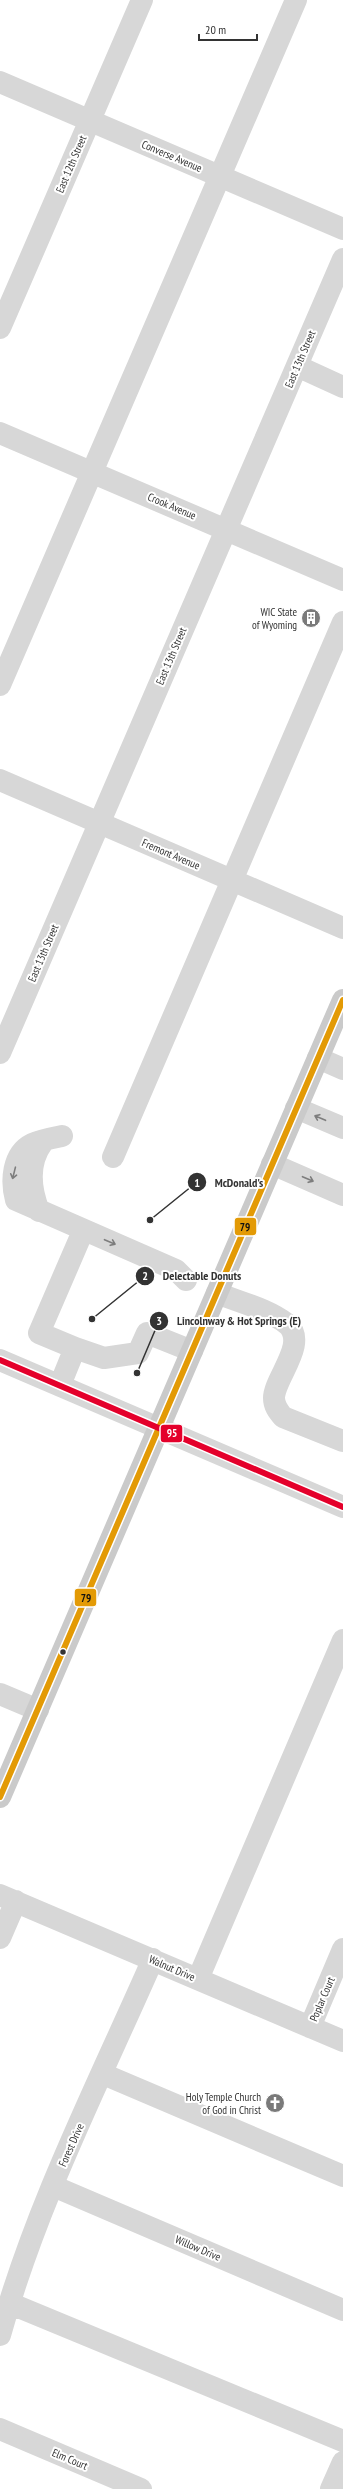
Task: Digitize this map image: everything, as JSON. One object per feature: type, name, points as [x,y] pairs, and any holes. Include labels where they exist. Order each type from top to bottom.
[{"type":"main road","points":[[0,1797],[343,1000]]},
{"type":"street","name":"East 12th Street","points":[[0,328],[142,0]]},
{"type":"street","points":[[0,685],[296,0]]},
{"type":"street","name":"Converse Avenue","points":[[0,82],[343,229]]},
{"type":"street","name":"East 13th Street","points":[[0,1053],[343,259]]},
{"type":"street","points":[[297,366],[343,387]]},
{"type":"street","name":"Crook Avenue","points":[[0,433],[343,580]]},
{"type":"street","points":[[114,1157],[343,622]]},
{"type":"street","name":"Fremont Avenue","points":[[0,780],[343,928]]},
{"type":"street","points":[[318,1058],[343,1069]]},
{"type":"street","points":[[296,1108],[343,1128]]},
{"type":"street","points":[[53,1138],[37,1150],[32,1166],[33,1196],[39,1211],[176,1270],[186,1280]]},
{"type":"street","points":[[272,1164],[343,1195]]},
{"type":"street","points":[[80,1238],[39,1333],[104,1358],[138,1353],[147,1333],[192,1351]]},
{"type":"street","points":[[217,1292],[277,1318],[288,1325],[294,1336],[291,1356],[274,1397],[276,1409],[283,1417],[343,1441]]},
{"type":"street","points":[[60,1385],[75,1348]]},
{"type":"street","points":[[0,1360],[343,1507]]},
{"type":"street","points":[[198,1979],[343,1640]]},
{"type":"street","points":[[0,1694],[38,1710]]},
{"type":"street","points":[[0,1938],[8,1898]]},
{"type":"street","name":"Walnut Drive","points":[[8,1898],[343,2041]]},
{"type":"street","name":"Poplar Court","points":[[310,2027],[343,1949]]},
{"type":"street","name":"Forest Drive","points":[[0,2335],[9,2302],[53,2186],[153,1960]]},
{"type":"street","points":[[102,2074],[343,2176]]},
{"type":"street","name":"Willow Drive","points":[[53,2186],[343,2310]]},
{"type":"street","points":[[9,2302],[343,2441]]},
{"type":"street","name":"Elm Court","points":[[0,2429],[141,2489]]},
{"type":"street","points":[[331,2489],[343,2462]]},
{"type":"transit line","name":"79","points":[[0,1797],[343,1000]]},
{"type":"transit line","name":"95","points":[[0,1360],[343,1507]]},
{"type":"place","name":"WIC State of Wyoming","points":[[311,618]]},
{"type":"place","name":"McDonald's","points":[[150,1220]]},
{"type":"place","name":"Delectable Donuts","points":[[92,1319]]},
{"type":"place","name":"Lincolnway & Hot Springs (E)","points":[[137,1373]]},
{"type":"place","name":"Holy Temple Church of God in Christ","points":[[275,2103]]}]
